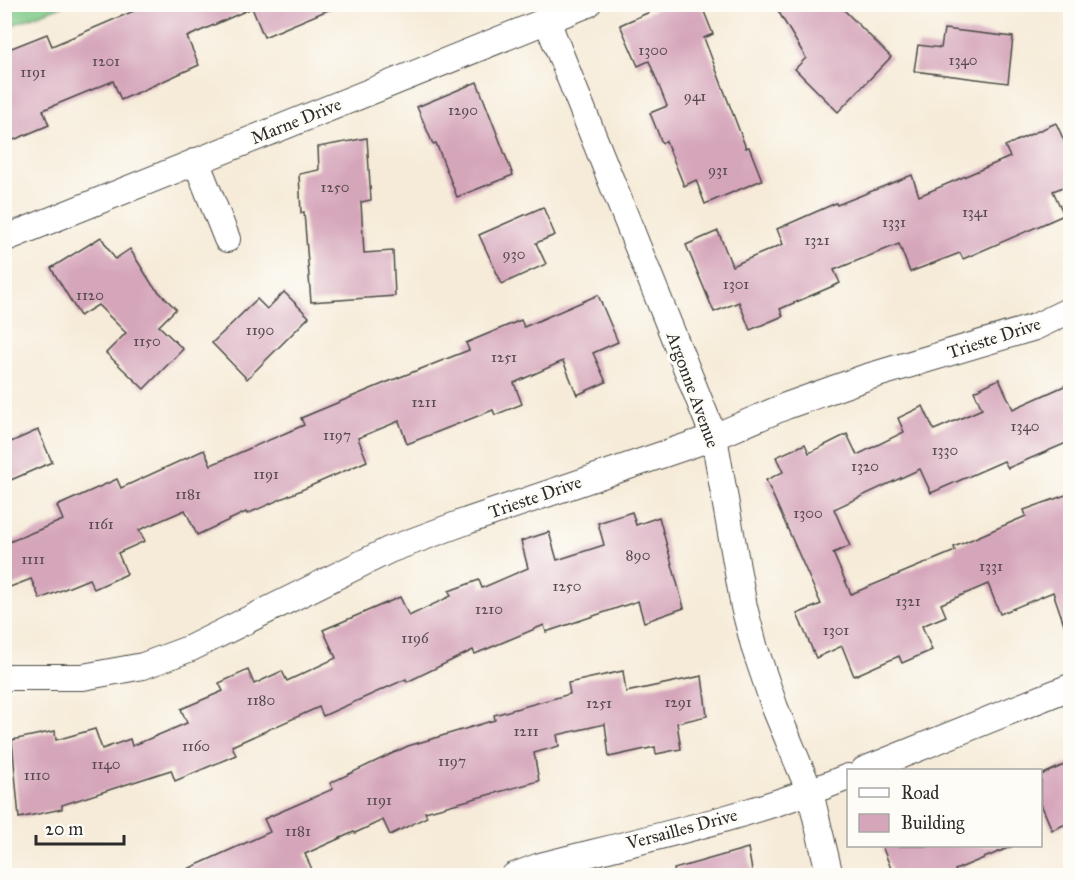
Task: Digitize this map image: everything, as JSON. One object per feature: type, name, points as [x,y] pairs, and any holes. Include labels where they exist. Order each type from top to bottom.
[{"type":"street","name":"Marne Drive","points":[[4,239],[588,4]]},
{"type":"street","name":"Argonne Avenue","points":[[548,21],[714,436],[744,607],[755,649],[775,708],[810,792],[830,876]]},
{"type":"street","points":[[196,161],[227,239]]},
{"type":"street","name":"Trieste Drive","points":[[4,677],[83,677],[143,666],[191,648],[389,550],[467,520],[714,436],[786,406],[864,378],[1035,327],[1071,310]]},
{"type":"street","points":[[869,769],[1071,687]]},
{"type":"street","name":"Versailles Drive","points":[[514,876],[540,866],[710,823],[810,792],[847,778]]},
{"type":"green space","points":[[5,4],[64,4],[64,5],[5,28]]},
{"type":"building","points":[[150,4],[340,5],[264,37],[252,8],[187,37],[199,65],[121,100],[113,81],[43,110],[49,125],[4,144],[4,51],[47,34],[52,46]]},
{"type":"building","points":[[668,4],[701,4],[713,34],[704,38],[746,148],[749,147],[762,180],[705,204],[696,180],[684,186],[666,141],[662,143],[650,113],[667,106],[649,61],[638,66],[620,25]]},
{"type":"building","points":[[774,4],[838,4],[891,57],[838,112],[795,69],[806,58]]},
{"type":"building","points":[[944,29],[1013,37],[1008,83],[914,71],[918,45],[941,48]]},
{"type":"building","points":[[477,82],[513,175],[457,197],[436,143],[433,144],[417,107]]},
{"type":"building","points":[[1056,123],[1071,156],[1071,184],[1053,191],[1064,215],[963,259],[960,253],[910,272],[899,244],[834,270],[840,283],[780,309],[783,316],[750,330],[739,302],[714,312],[686,245],[718,231],[732,266],[783,244],[777,229],[836,203],[837,205],[912,175],[919,196],[1010,157],[1005,146]]},
{"type":"building","points":[[367,138],[371,200],[361,202],[364,253],[393,251],[395,296],[311,302],[299,174],[319,170],[318,147]]},
{"type":"building","points":[[543,207],[555,235],[536,243],[546,264],[502,284],[479,235]]},
{"type":"building","points":[[101,237],[115,259],[130,249],[153,286],[176,309],[159,326],[183,349],[144,389],[106,353],[126,333],[98,305],[80,316],[51,268]]},
{"type":"building","points":[[284,292],[309,317],[247,379],[212,343],[257,299],[267,309]]},
{"type":"building","points":[[598,295],[618,342],[593,353],[606,382],[577,395],[563,361],[514,383],[522,404],[495,415],[493,410],[407,444],[399,421],[358,438],[367,461],[197,535],[185,510],[139,530],[145,541],[118,553],[127,574],[94,589],[89,579],[40,599],[31,579],[10,587],[4,574],[4,544],[63,520],[57,506],[117,479],[121,488],[204,450],[211,465],[304,425],[301,418],[469,350],[466,343],[521,320],[524,327]]},
{"type":"building","points":[[999,379],[1013,409],[1071,383],[1071,441],[1008,468],[1004,461],[931,493],[920,469],[834,509],[850,546],[833,553],[851,594],[955,551],[954,547],[1026,516],[1024,510],[1071,493],[1071,632],[1067,633],[1053,592],[1000,614],[988,584],[941,604],[946,616],[922,626],[932,650],[902,663],[899,656],[854,676],[842,646],[816,658],[797,614],[821,604],[766,480],[783,472],[776,457],[805,444],[809,453],[847,434],[857,455],[904,432],[898,418],[923,406],[934,430],[982,409],[974,391]]},
{"type":"building","points":[[38,430],[52,462],[4,483],[4,445]]},
{"type":"building","points":[[632,512],[636,525],[659,517],[684,608],[644,622],[638,601],[546,632],[544,625],[475,654],[473,650],[407,682],[406,679],[323,716],[319,707],[232,746],[236,755],[175,781],[171,770],[62,805],[62,809],[19,818],[12,740],[55,731],[56,740],[95,729],[102,749],[130,739],[132,746],[187,723],[181,709],[223,691],[219,683],[248,670],[254,684],[282,671],[287,681],[336,658],[323,630],[400,597],[409,616],[451,596],[449,591],[479,580],[482,588],[528,568],[521,541],[549,532],[557,560],[604,545],[598,523]]},
{"type":"building","points":[[623,671],[626,692],[702,676],[707,716],[677,723],[681,749],[656,754],[655,747],[609,757],[605,724],[557,735],[559,746],[534,753],[539,781],[425,812],[427,817],[390,835],[383,820],[354,832],[305,854],[315,876],[172,876],[270,832],[264,819],[333,789],[330,783],[408,746],[495,720],[494,715],[570,694],[568,683]]},
{"type":"building","points":[[1071,762],[1071,822],[1052,830],[1042,806],[1042,775]]},
{"type":"building","points":[[882,847],[1011,847],[955,870],[957,876],[894,876]]},
{"type":"building","points":[[748,848],[753,876],[675,876],[674,869]]}]
